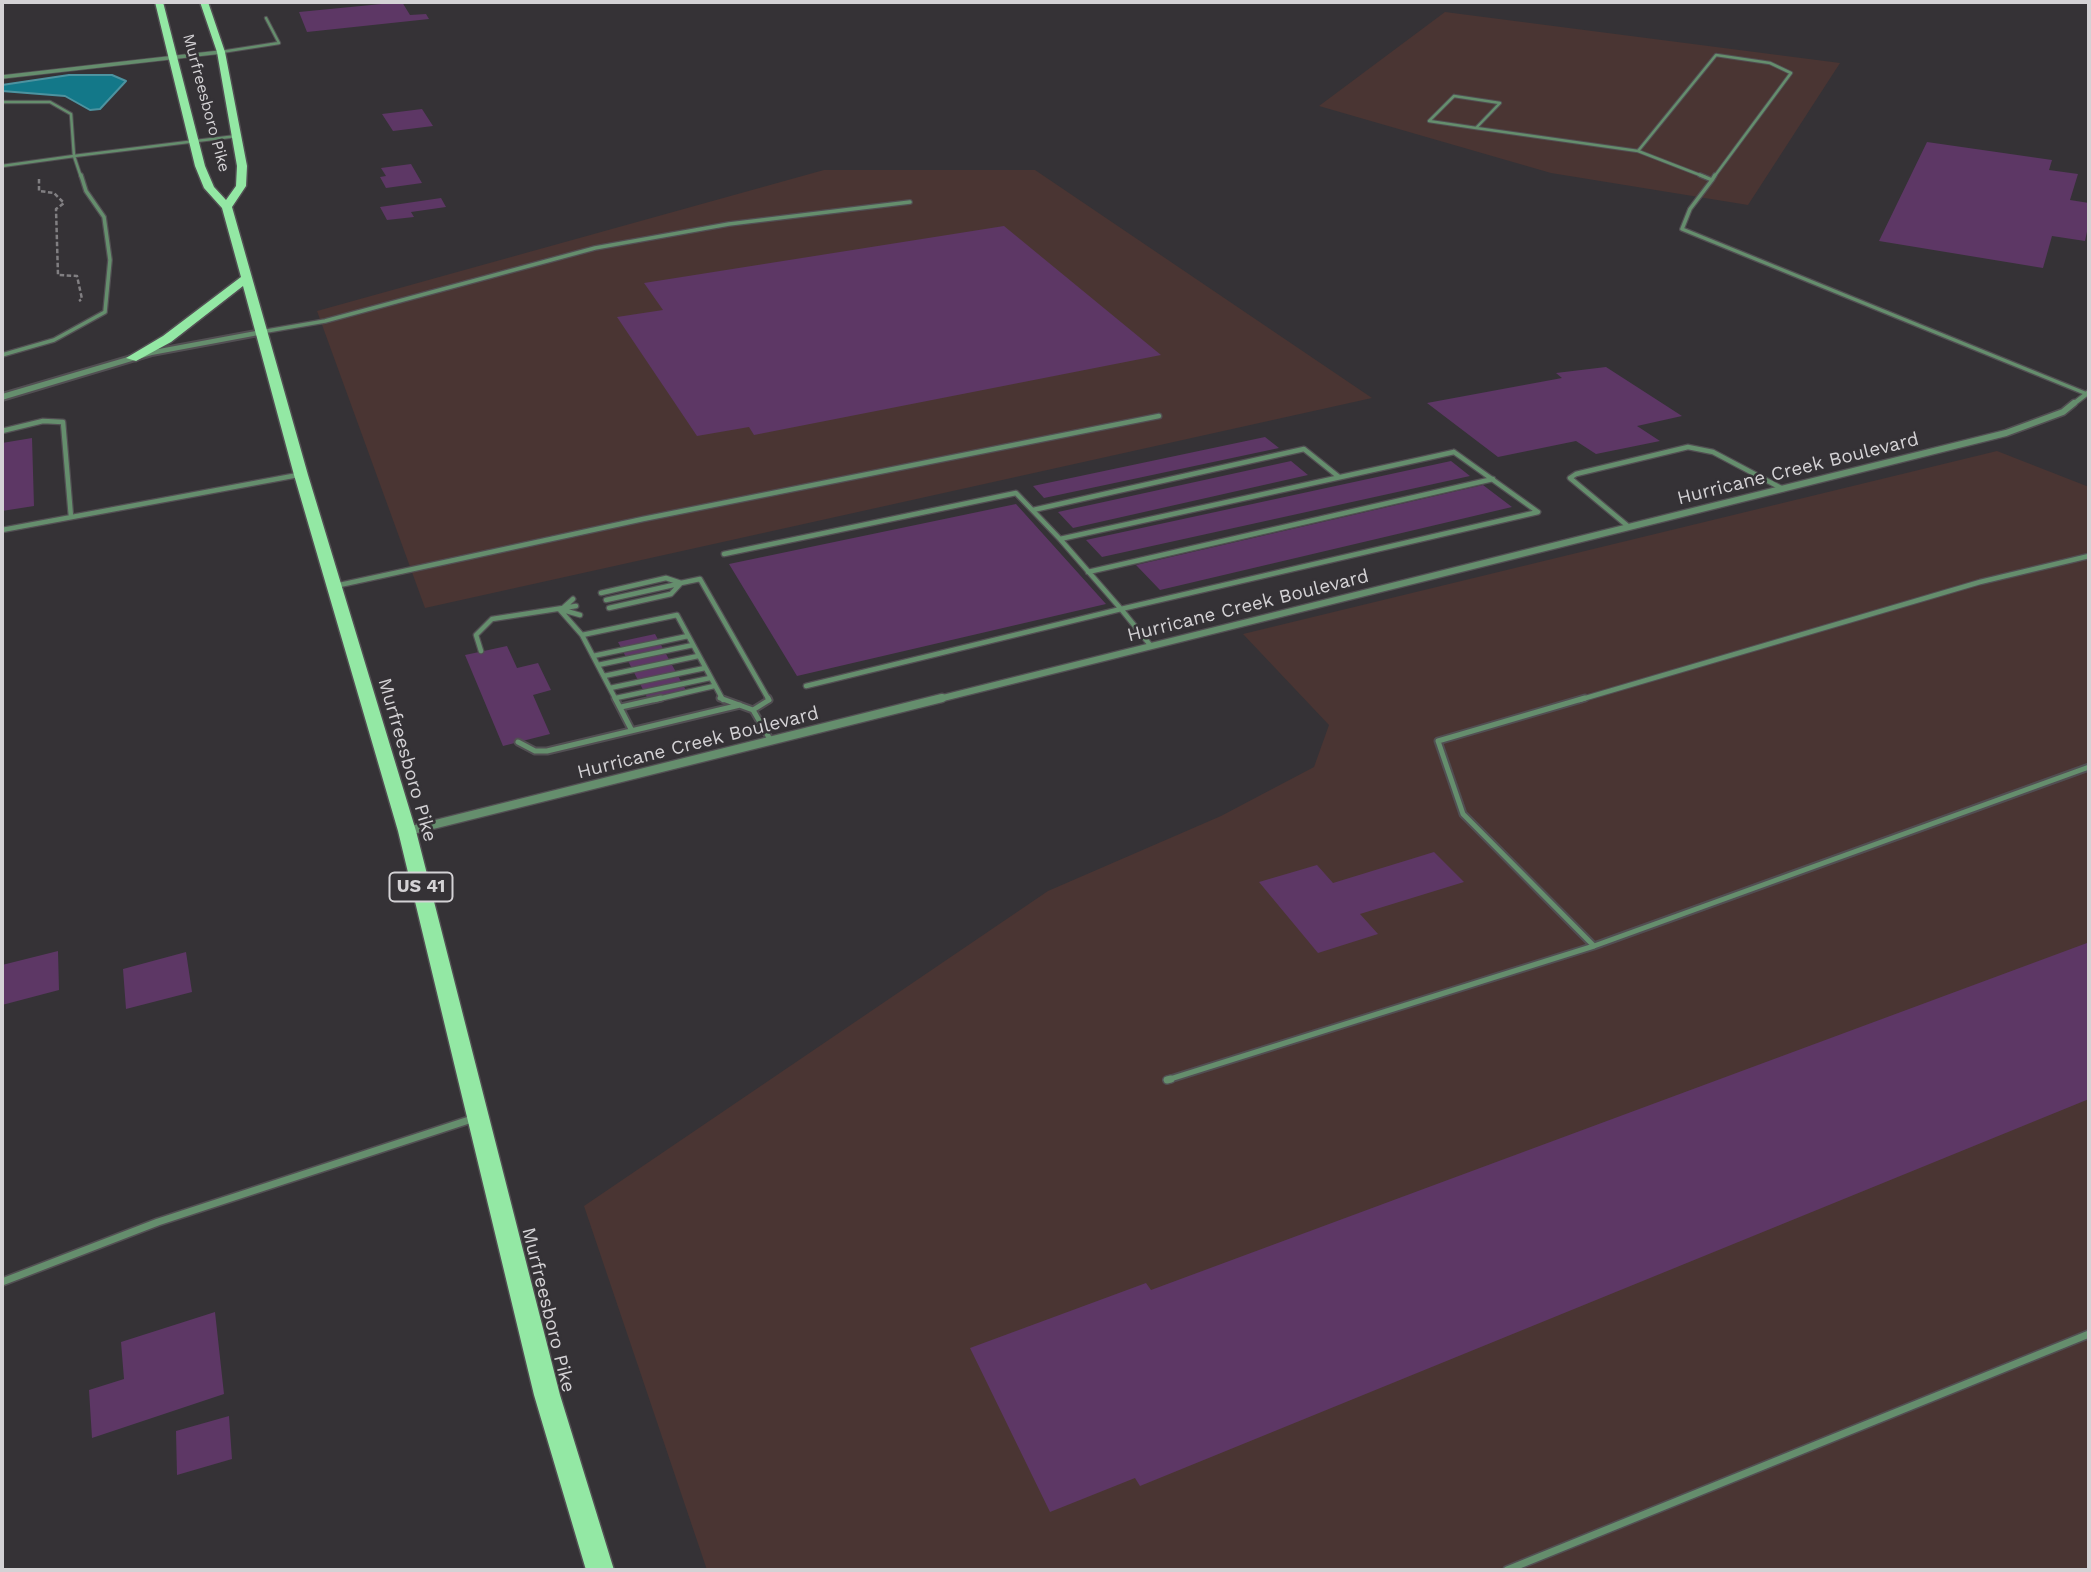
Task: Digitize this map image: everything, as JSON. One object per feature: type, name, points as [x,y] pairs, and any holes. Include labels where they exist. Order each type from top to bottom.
[{"type":"main road","name":"Murfreesboro Pike","points":[[159,2],[194,142],[209,188],[227,207],[301,475],[407,831],[547,1395],[600,1570]]},
{"type":"main road","name":"Murfreesboro Pike","points":[[204,2],[221,51],[239,136],[241,186],[227,207]]},
{"type":"main road","points":[[132,358],[167,339],[246,278]]},
{"type":"street","points":[[2,76],[221,51]]},
{"type":"street","points":[[2,397],[132,358],[261,332]]},
{"type":"street","name":"Hurricane Creek Boulevard","points":[[407,831],[2006,433],[2063,412],[2088,393]]},
{"type":"lane","points":[[221,51],[279,43],[266,18]]},
{"type":"lane","points":[[1638,151],[1716,55],[1770,62],[1791,73],[1690,209],[1682,229],[2088,393]]},
{"type":"lane","points":[[1476,128],[1500,103],[1454,96],[1429,121],[1453,125],[1638,151],[1712,180]]},
{"type":"lane","points":[[2,102],[50,102],[71,114],[74,156],[86,191],[104,217],[110,260],[106,312],[54,340],[2,355]]},
{"type":"lane","points":[[2,166],[239,136]]},
{"type":"lane","points":[[261,332],[325,321],[595,248],[729,224],[910,202]]},
{"type":"lane","points":[[335,586],[643,519],[1158,416]]},
{"type":"lane","points":[[2,431],[43,421],[63,422],[71,517]]},
{"type":"lane","points":[[1629,527],[1570,478],[1576,474],[1688,447],[1713,452],[1783,489]]},
{"type":"lane","points":[[1033,510],[1304,449],[1339,477]]},
{"type":"lane","points":[[806,686],[1538,512],[1454,452],[1060,539]]},
{"type":"lane","points":[[2,530],[301,475]]},
{"type":"lane","points":[[1088,572],[1493,480]]},
{"type":"lane","points":[[724,554],[1016,493],[1060,539],[1151,646]]},
{"type":"lane","points":[[1594,946],[1463,814],[1438,741],[1980,582],[2089,556]]},
{"type":"lane","points":[[601,593],[666,578],[681,583]]},
{"type":"lane","points":[[606,600],[700,579],[769,699],[753,710]]},
{"type":"lane","points":[[609,608],[671,594],[681,583]]},
{"type":"lane","points":[[560,610],[573,599]]},
{"type":"lane","points":[[481,652],[476,635],[482,626],[492,619],[576,606]]},
{"type":"lane","points":[[560,610],[580,615]]},
{"type":"lane","points":[[560,610],[582,635],[631,729]]},
{"type":"lane","points":[[582,635],[677,615],[721,699],[753,710],[771,741]]},
{"type":"lane","points":[[593,656],[688,636]]},
{"type":"lane","points":[[598,665],[693,645]]},
{"type":"lane","points":[[604,676],[698,656]]},
{"type":"lane","points":[[610,688],[705,668]]},
{"type":"lane","points":[[616,698],[710,678]]},
{"type":"lane","points":[[621,707],[714,686]]},
{"type":"lane","points":[[518,742],[535,751],[548,751],[740,705]]},
{"type":"lane","points":[[1167,1080],[1594,946],[2089,767]]},
{"type":"lane","points":[[2,1282],[158,1222],[478,1117]]},
{"type":"lane","points":[[1507,1570],[2089,1334]]},
{"type":"path","points":[[39,173],[40,191],[54,193],[64,203],[56,209],[58,275],[78,276],[82,299],[74,303]]},
{"type":"shaded area","points":[[1445,12],[1840,63],[1748,205],[1551,173],[1319,106]]},
{"type":"shaded area","points":[[824,170],[1035,170],[1372,398],[425,608],[317,311]]},
{"type":"shaded area","points":[[1997,451],[2089,487],[2089,1570],[707,1570],[584,1206],[1048,891],[1221,816],[1314,767],[1329,725],[1243,634]]},
{"type":"water","points":[[69,75],[112,75],[126,81],[100,109],[90,110],[65,96],[2,91],[2,85]]},
{"type":"building","points":[[402,2],[410,15],[426,14],[429,19],[307,32],[299,12]]},
{"type":"building","points":[[422,109],[433,126],[393,131],[382,114]]},
{"type":"building","points":[[1927,142],[2052,160],[2049,170],[2078,174],[2070,200],[2089,203],[2085,241],[2052,236],[2043,268],[1879,241]]},
{"type":"building","points":[[411,164],[422,183],[386,188],[380,177],[386,176],[381,168]]},
{"type":"building","points":[[441,198],[446,207],[411,212],[414,217],[387,220],[380,207]]},
{"type":"building","points":[[1004,226],[1161,355],[754,435],[749,427],[697,436],[617,317],[663,310],[644,283]]},
{"type":"building","points":[[1606,367],[1682,416],[1637,426],[1660,441],[1596,454],[1576,441],[1498,457],[1427,403],[1562,378],[1556,373]]},
{"type":"building","points":[[1265,437],[1279,448],[1044,498],[1033,486]]},
{"type":"building","points":[[32,438],[34,506],[2,511],[2,443]]},
{"type":"building","points":[[1291,461],[1308,475],[1073,528],[1058,512]]},
{"type":"building","points":[[1451,461],[1470,476],[1102,557],[1086,540]]},
{"type":"building","points":[[1483,485],[1512,507],[1160,590],[1136,565]]},
{"type":"building","points":[[1016,504],[1106,604],[797,676],[729,564]]},
{"type":"building","points":[[655,634],[688,694],[650,703],[618,642]]},
{"type":"building","points":[[507,646],[517,668],[538,663],[551,690],[533,695],[550,734],[503,746],[465,655]]},
{"type":"building","points":[[1434,852],[1464,882],[1360,914],[1378,934],[1318,953],[1259,882],[1317,865],[1333,883]]},
{"type":"building","points":[[2087,943],[2089,1099],[1140,1486],[1135,1478],[1050,1512],[970,1348],[1146,1283],[1151,1290]]},
{"type":"building","points":[[58,951],[59,990],[2,1005],[2,965]]},
{"type":"building","points":[[186,952],[192,992],[126,1009],[123,969]]},
{"type":"building","points":[[215,1312],[224,1394],[92,1438],[89,1390],[124,1379],[121,1342]]},
{"type":"building","points":[[229,1416],[232,1459],[177,1475],[176,1431]]}]
